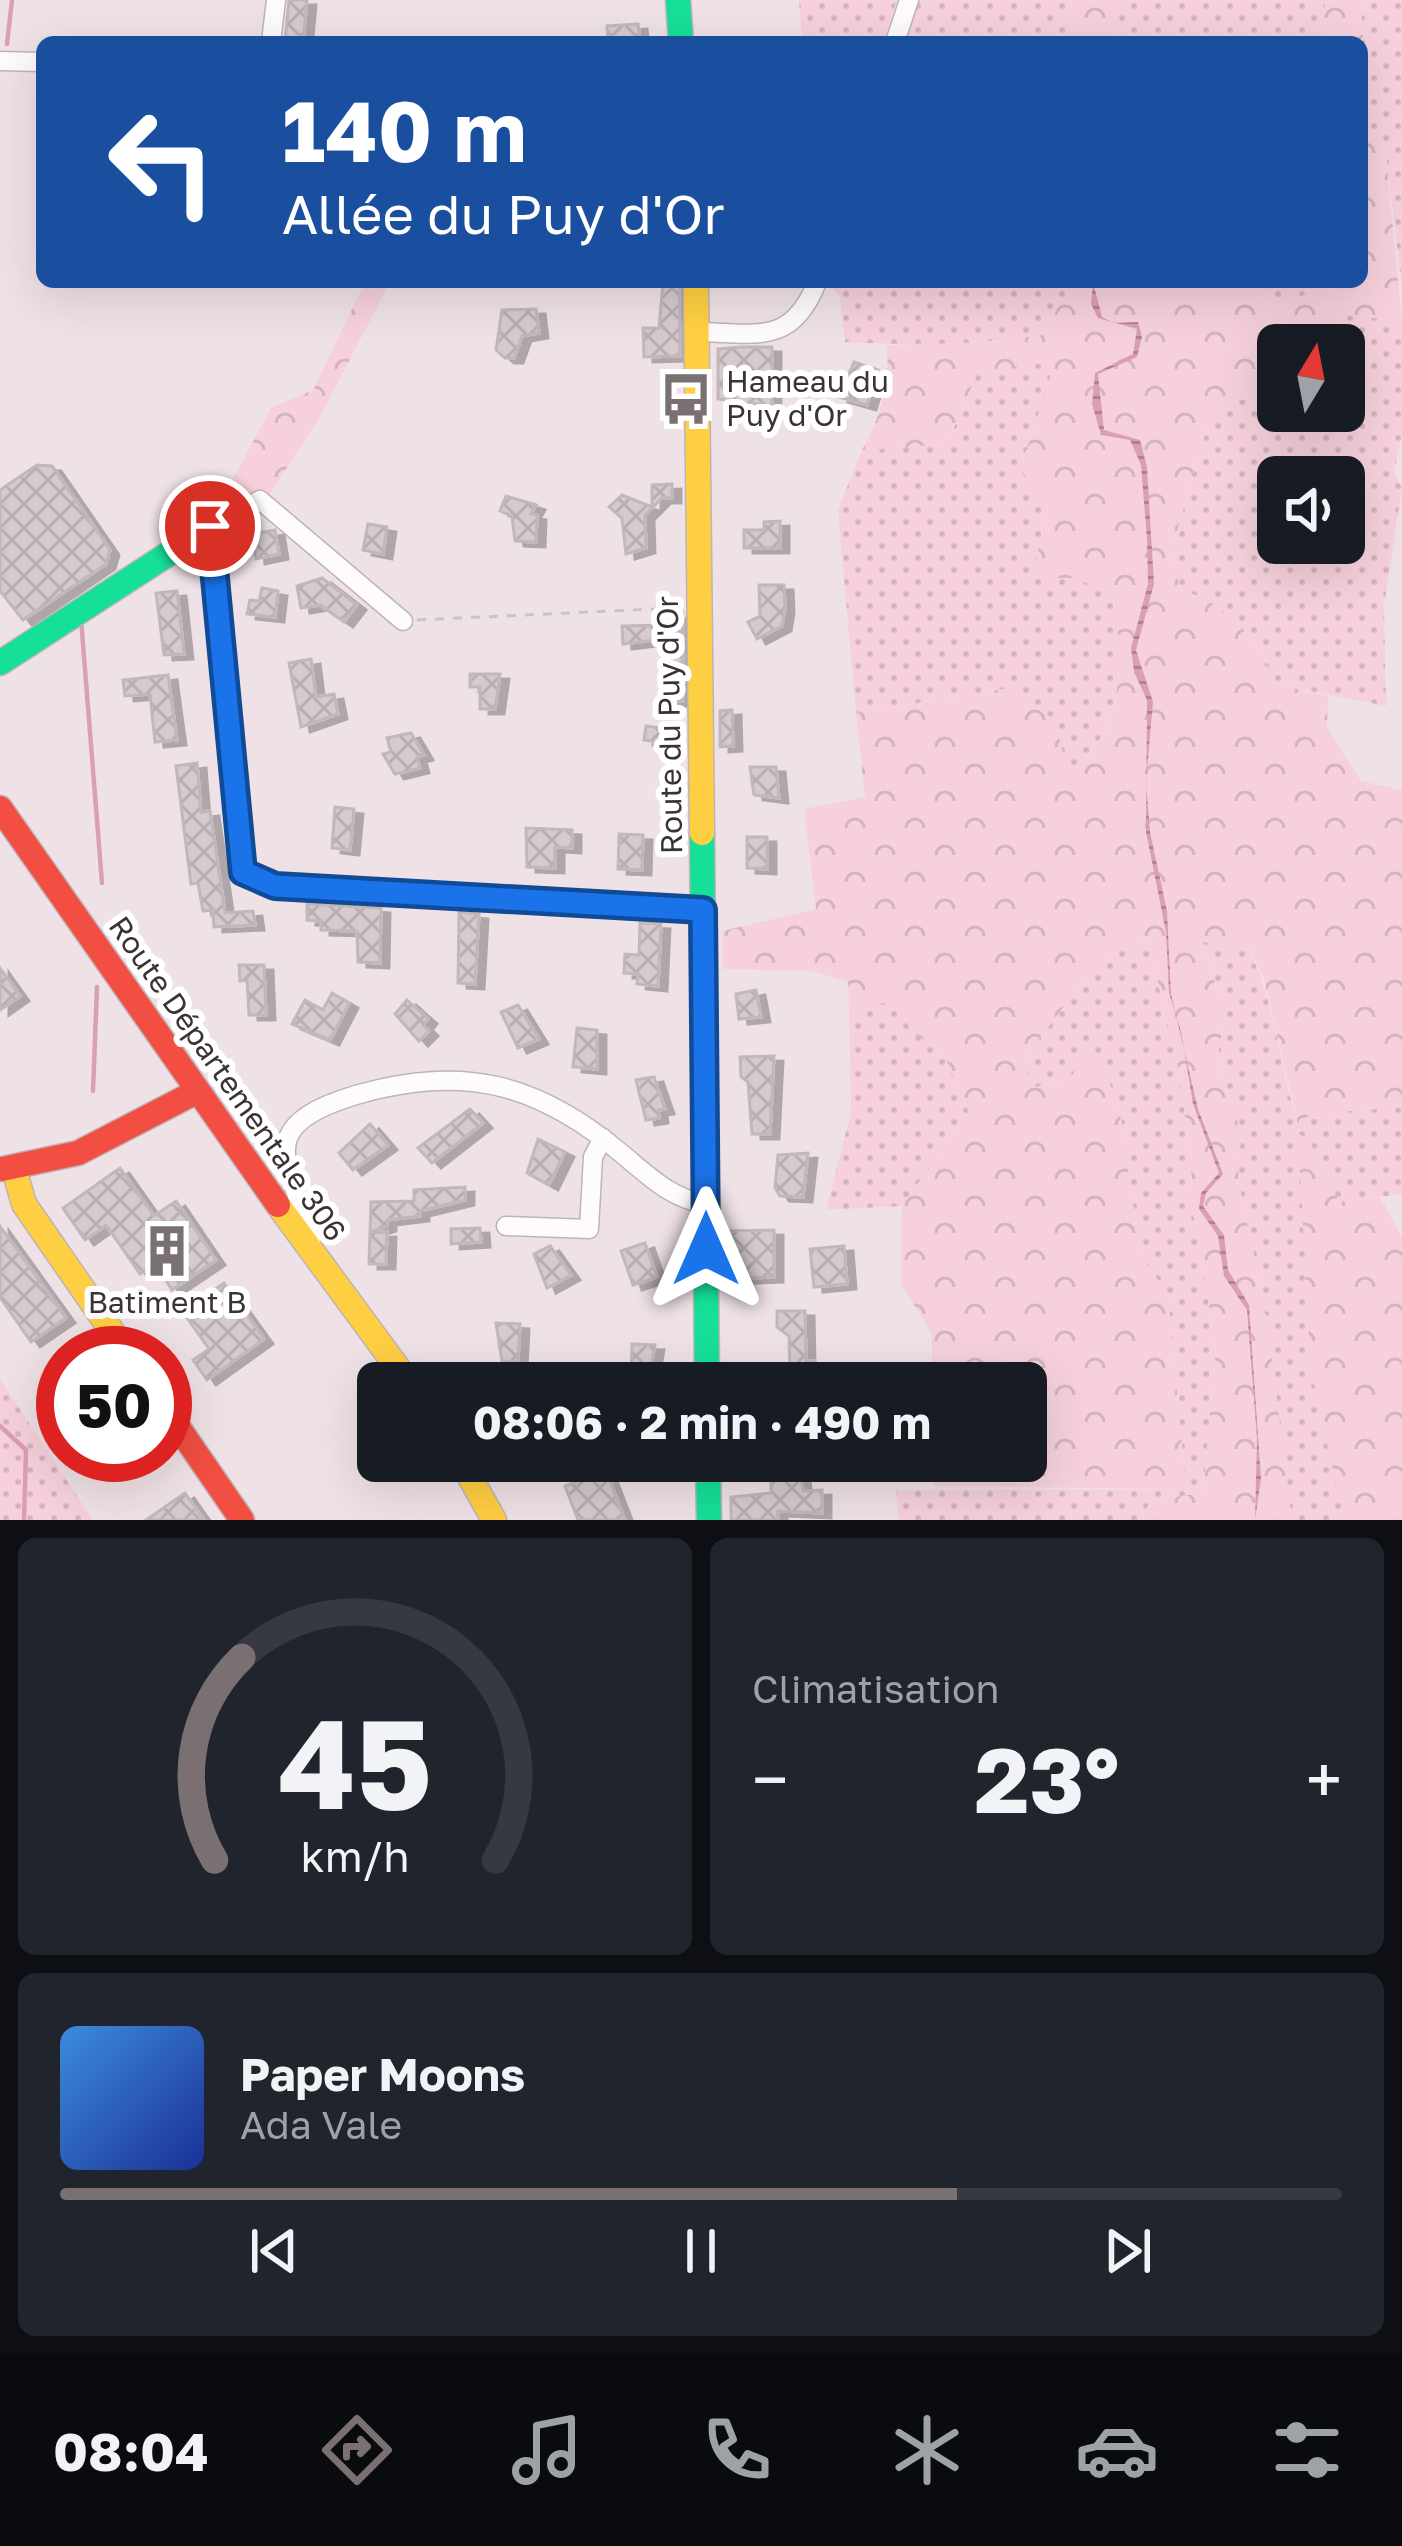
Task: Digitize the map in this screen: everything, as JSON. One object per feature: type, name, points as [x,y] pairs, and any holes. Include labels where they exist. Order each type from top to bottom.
[{"type":"main road","points":[[678,0],[681,36]]},
{"type":"main road","name":"Route du Puy d'Or","points":[[696,288],[707,1362]]},
{"type":"main road","points":[[0,663],[210,526],[243,872],[275,886],[703,910]]},
{"type":"main road","name":"Route Départementale 306","points":[[0,808],[196,1092],[393,1362]]},
{"type":"main road","points":[[108,1326],[24,1204],[7,1169],[143,1125],[196,1092]]},
{"type":"main road","points":[[192,1447],[242,1520]]},
{"type":"main road","points":[[473,1482],[494,1520]]},
{"type":"main road","points":[[708,1482],[709,1520]]},
{"type":"street","points":[[273,36],[276,0]]},
{"type":"street","points":[[897,36],[909,0]]},
{"type":"street","points":[[0,61],[36,62]]},
{"type":"street","points":[[698,332],[773,334],[799,320],[814,288]]},
{"type":"street","points":[[210,526],[260,500],[403,621]]},
{"type":"street","points":[[313,1253],[302,1202],[283,1169],[284,1145],[300,1122],[341,1100],[434,1079],[484,1082],[529,1093],[603,1138],[678,1200],[705,1204]]},
{"type":"street","points":[[506,1226],[589,1228],[593,1157],[603,1138]]},
{"type":"path","points":[[403,621],[698,607]]},
{"type":"green space","points":[[799,0],[897,0],[885,36],[802,36]]},
{"type":"green space","points":[[916,0],[1072,0],[1071,36],[905,36]]},
{"type":"green space","points":[[1072,0],[1116,0],[1114,36],[1071,36]]},
{"type":"green space","points":[[1116,0],[1326,0],[1318,36],[1114,36]]},
{"type":"green space","points":[[1326,0],[1361,0],[1363,36],[1318,36]]},
{"type":"green space","points":[[1361,0],[1402,0],[1402,287],[1385,146],[1368,128],[1368,36],[1363,36]]},
{"type":"green space","points":[[1368,128],[1385,146],[1402,321],[1349,315],[1342,324],[1257,324],[1257,394],[1219,407],[1207,426],[1170,555],[1181,590],[1228,614],[1259,652],[1276,684],[1328,696],[1327,727],[1361,781],[1402,790],[1402,1107],[1310,1114],[1298,1125],[1264,979],[1250,950],[1202,942],[1225,1015],[1217,1059],[1241,1133],[1238,1179],[1266,1313],[1292,1520],[1140,1520],[1151,1500],[1203,1493],[1216,1347],[1192,1207],[1191,1155],[1177,1063],[1148,939],[1098,961],[1024,1059],[1032,1088],[1070,1079],[1092,1044],[1119,1105],[1140,1254],[1168,1294],[1186,1489],[934,1486],[934,1482],[1047,1482],[1047,1362],[932,1362],[932,1334],[901,1284],[902,1206],[969,1112],[943,1053],[913,1032],[891,1001],[849,1012],[848,982],[811,971],[723,969],[722,931],[816,909],[804,809],[865,797],[856,713],[1004,689],[1054,719],[1068,772],[1087,757],[1111,716],[1119,642],[1112,594],[1074,578],[1044,578],[1036,560],[1048,503],[1024,474],[1023,461],[1055,362],[978,371],[947,444],[862,450],[883,399],[887,345],[994,342],[1043,335],[1069,288],[1252,288],[1288,303],[1306,294],[1306,288],[1368,288]]},
{"type":"green space","points":[[362,288],[387,288],[320,417],[270,494],[234,502],[194,530],[194,521],[233,479],[271,408],[313,390]]},
{"type":"green space","points":[[832,288],[1069,288],[1043,335],[920,344],[845,342],[840,296]]},
{"type":"green space","points":[[1252,288],[1306,288],[1306,294],[1288,303]]},
{"type":"green space","points":[[1348,315],[1402,321],[1402,433],[1394,473],[1402,488],[1384,605],[1386,706],[1276,684],[1259,652],[1228,614],[1181,590],[1170,555],[1207,426],[1219,407],[1257,394],[1257,432],[1365,432],[1365,324],[1341,324]]},
{"type":"green space","points":[[1056,361],[1023,460],[1048,503],[1036,560],[1112,594],[1119,643],[1111,716],[1087,757],[1068,773],[1004,689],[856,713],[838,510],[862,450],[947,444],[978,371]]},
{"type":"green space","points":[[1148,939],[1177,1063],[1191,1155],[1192,1207],[1216,1347],[1203,1493],[1151,1500],[1140,1520],[899,1520],[896,1490],[1186,1489],[1168,1295],[1140,1254],[1119,1105],[1092,1045],[1070,1079],[1031,1088],[1024,1059],[1098,961]]},
{"type":"green space","points":[[1202,941],[1249,950],[1265,991],[1298,1124],[1310,1114],[1402,1107],[1402,1194],[1339,1202],[1308,1139],[1344,1520],[1291,1520],[1266,1313],[1238,1179],[1241,1133],[1217,1059],[1225,1015]]},
{"type":"green space","points":[[891,1000],[913,1032],[943,1053],[969,1112],[902,1206],[826,1210],[851,1112],[849,1012]]},
{"type":"green space","points":[[1298,1134],[1308,1138],[1339,1202],[1380,1197],[1402,1237],[1402,1520],[1344,1520],[1311,1371]]},
{"type":"green space","points":[[0,1379],[36,1434],[36,1482],[68,1482],[93,1520],[0,1520]]},
{"type":"shaded area","points":[[1095,288],[1102,317],[1112,322],[1098,318],[1091,304]]},
{"type":"shaded area","points":[[1138,322],[1142,337],[1137,357],[1098,374],[1104,430],[1140,440],[1147,467],[1154,584],[1136,650],[1153,702],[1146,777],[1147,700],[1134,672],[1131,648],[1148,584],[1141,465],[1130,440],[1101,435],[1092,404],[1095,373],[1133,354],[1137,329],[1116,323]]},
{"type":"shaded area","points":[[1146,786],[1150,832],[1167,911],[1176,1015],[1169,993],[1166,932],[1146,832]]},
{"type":"shaded area","points":[[1184,1050],[1198,1109],[1223,1174],[1206,1193],[1203,1206],[1224,1235],[1228,1270],[1249,1305],[1261,1479],[1255,1520],[1257,1438],[1247,1310],[1224,1276],[1218,1236],[1199,1209],[1201,1193],[1219,1173],[1193,1104]]},
{"type":"building","points":[[289,0],[307,0],[304,36],[286,36]]},
{"type":"building","points":[[638,24],[639,36],[608,36],[607,26]]},
{"type":"building","points":[[662,288],[679,288],[680,356],[644,357],[643,328],[659,328]]},
{"type":"building","points":[[536,309],[539,333],[522,336],[514,358],[505,358],[496,350],[502,310]]},
{"type":"building","points":[[772,347],[772,406],[718,399],[718,349]]},
{"type":"building","points":[[854,362],[878,370],[867,405],[839,397]]},
{"type":"building","points":[[37,465],[52,466],[110,550],[106,564],[23,620],[0,591],[0,490]]},
{"type":"building","points":[[672,484],[672,498],[662,498],[645,515],[646,548],[626,554],[622,518],[609,507],[622,495],[652,507],[652,485]]},
{"type":"building","points":[[506,496],[536,505],[531,514],[537,515],[536,542],[515,541],[512,516],[500,511]]},
{"type":"building","points":[[780,521],[780,548],[744,548],[744,530],[764,530],[764,522]]},
{"type":"building","points":[[368,524],[387,527],[383,554],[363,550]]},
{"type":"building","points":[[275,530],[279,554],[256,559],[253,534]]},
{"type":"building","points":[[322,578],[357,605],[344,622],[320,605],[301,608],[297,586]]},
{"type":"building","points":[[759,585],[784,585],[785,608],[782,626],[757,639],[748,622],[760,616]]},
{"type":"building","points":[[262,588],[278,591],[275,617],[247,614],[250,600],[259,601]]},
{"type":"building","points":[[177,591],[184,654],[164,655],[156,593]]},
{"type":"building","points":[[683,613],[683,701],[667,701],[670,638],[623,644],[622,626],[670,625],[670,614]]},
{"type":"building","points":[[311,659],[316,697],[334,694],[338,714],[301,727],[289,663]]},
{"type":"building","points":[[470,674],[500,674],[495,709],[480,709],[480,687],[470,687]]},
{"type":"building","points":[[168,675],[177,740],[155,742],[150,694],[125,696],[123,680]]},
{"type":"building","points":[[732,710],[733,746],[720,747],[720,711]]},
{"type":"building","points":[[646,726],[674,730],[671,744],[644,740]]},
{"type":"building","points":[[411,733],[424,755],[417,757],[420,768],[395,774],[383,754],[391,752],[387,738]]},
{"type":"building","points":[[197,763],[201,812],[210,811],[225,913],[253,911],[255,925],[214,927],[213,910],[203,911],[198,883],[191,884],[176,766]]},
{"type":"building","points":[[750,767],[776,767],[779,798],[754,795]]},
{"type":"building","points":[[335,807],[354,809],[350,850],[332,848]]},
{"type":"building","points":[[526,828],[572,830],[572,848],[555,847],[555,868],[527,867]]},
{"type":"building","points":[[619,834],[643,835],[642,870],[618,869]]},
{"type":"building","points":[[747,837],[767,837],[767,869],[747,868]]},
{"type":"building","points":[[307,904],[381,908],[380,963],[358,962],[357,931],[321,930],[321,921],[307,920]]},
{"type":"building","points":[[459,912],[479,914],[475,984],[458,983]]},
{"type":"building","points":[[640,923],[661,924],[658,986],[637,984],[638,974],[624,973],[625,954],[639,955]]},
{"type":"building","points":[[239,965],[264,965],[266,1015],[249,1015],[247,980],[240,981]]},
{"type":"building","points":[[0,968],[20,996],[0,1010]]},
{"type":"building","points":[[756,990],[761,1017],[739,1019],[736,994]]},
{"type":"building","points":[[332,993],[349,1003],[330,1040],[292,1024],[305,1000],[323,1010]]},
{"type":"building","points":[[407,1000],[428,1019],[423,1025],[429,1031],[419,1041],[395,1014]]},
{"type":"building","points":[[518,1005],[539,1039],[518,1048],[501,1012]]},
{"type":"building","points":[[577,1028],[597,1030],[597,1069],[573,1067]]},
{"type":"building","points":[[774,1056],[770,1134],[752,1134],[748,1082],[741,1077],[740,1057]]},
{"type":"building","points":[[654,1077],[665,1109],[658,1110],[659,1118],[646,1120],[636,1080]]},
{"type":"building","points":[[470,1109],[483,1123],[432,1163],[418,1148]]},
{"type":"building","points":[[370,1124],[388,1145],[353,1170],[339,1153]]},
{"type":"building","points":[[538,1139],[565,1152],[549,1185],[527,1173]]},
{"type":"building","points":[[808,1153],[803,1197],[780,1196],[775,1188],[778,1155]]},
{"type":"building","points":[[120,1168],[154,1216],[176,1201],[216,1260],[172,1290],[155,1264],[140,1274],[106,1225],[85,1240],[63,1208]]},
{"type":"building","points":[[465,1187],[465,1200],[420,1211],[420,1216],[387,1220],[387,1226],[370,1232],[371,1202],[414,1201],[414,1190]]},
{"type":"building","points":[[0,1226],[66,1318],[54,1326],[36,1326],[36,1339],[31,1342],[0,1297]]},
{"type":"building","points":[[480,1228],[481,1242],[451,1244],[451,1229]]},
{"type":"building","points":[[774,1230],[774,1277],[722,1279],[722,1231]]},
{"type":"building","points":[[387,1232],[386,1264],[369,1264],[370,1233]]},
{"type":"building","points":[[645,1243],[657,1277],[633,1285],[621,1251]]},
{"type":"building","points":[[550,1246],[571,1275],[547,1288],[534,1254]]},
{"type":"building","points":[[844,1246],[847,1284],[814,1287],[810,1249]]},
{"type":"building","points":[[224,1283],[264,1339],[207,1380],[193,1360],[209,1349],[183,1312]]},
{"type":"building","points":[[777,1311],[805,1311],[806,1361],[815,1362],[790,1362],[789,1336],[777,1327]]},
{"type":"building","points":[[496,1323],[520,1324],[518,1362],[502,1361]]},
{"type":"building","points":[[632,1344],[655,1345],[652,1362],[631,1362]]},
{"type":"building","points":[[610,1482],[625,1520],[578,1520],[565,1486]]},
{"type":"building","points":[[771,1482],[802,1482],[803,1491],[822,1490],[822,1513],[778,1511],[778,1520],[731,1520],[731,1497],[771,1493]]},
{"type":"building","points":[[185,1493],[204,1520],[146,1520]]},
{"type":"waterway","points":[[7,44],[12,0]]},
{"type":"waterway","points":[[81,619],[102,883]]},
{"type":"waterway","points":[[93,1091],[97,987]]},
{"type":"waterway","points":[[0,1426],[26,1450],[24,1520]]},
{"type":"traffic: fast","points":[[678,0],[681,36]]},
{"type":"traffic: fast","points":[[0,663],[210,527],[243,871],[275,886],[703,909]]},
{"type":"traffic: fast","points":[[702,833],[707,1362]]},
{"type":"traffic: fast","points":[[708,1482],[709,1520]]},
{"type":"traffic: slow","points":[[696,288],[702,833]]},
{"type":"traffic: slow","points":[[14,1169],[24,1204],[108,1326]]},
{"type":"traffic: slow","points":[[278,1205],[394,1362]]},
{"type":"traffic: slow","points":[[473,1482],[494,1520]]},
{"type":"traffic: jam","points":[[0,808],[278,1205]]},
{"type":"traffic: jam","points":[[2,1169],[78,1153],[196,1092]]},
{"type":"traffic: jam","points":[[192,1447],[242,1520]]},
{"type":"place","name":"Hameau du Puy d'Or","points":[[686,399]]},
{"type":"place","name":"Batiment B","points":[[167,1251]]},
{"type":"route","points":[[210,526],[243,872],[275,886],[703,910],[706,1249]]}]
